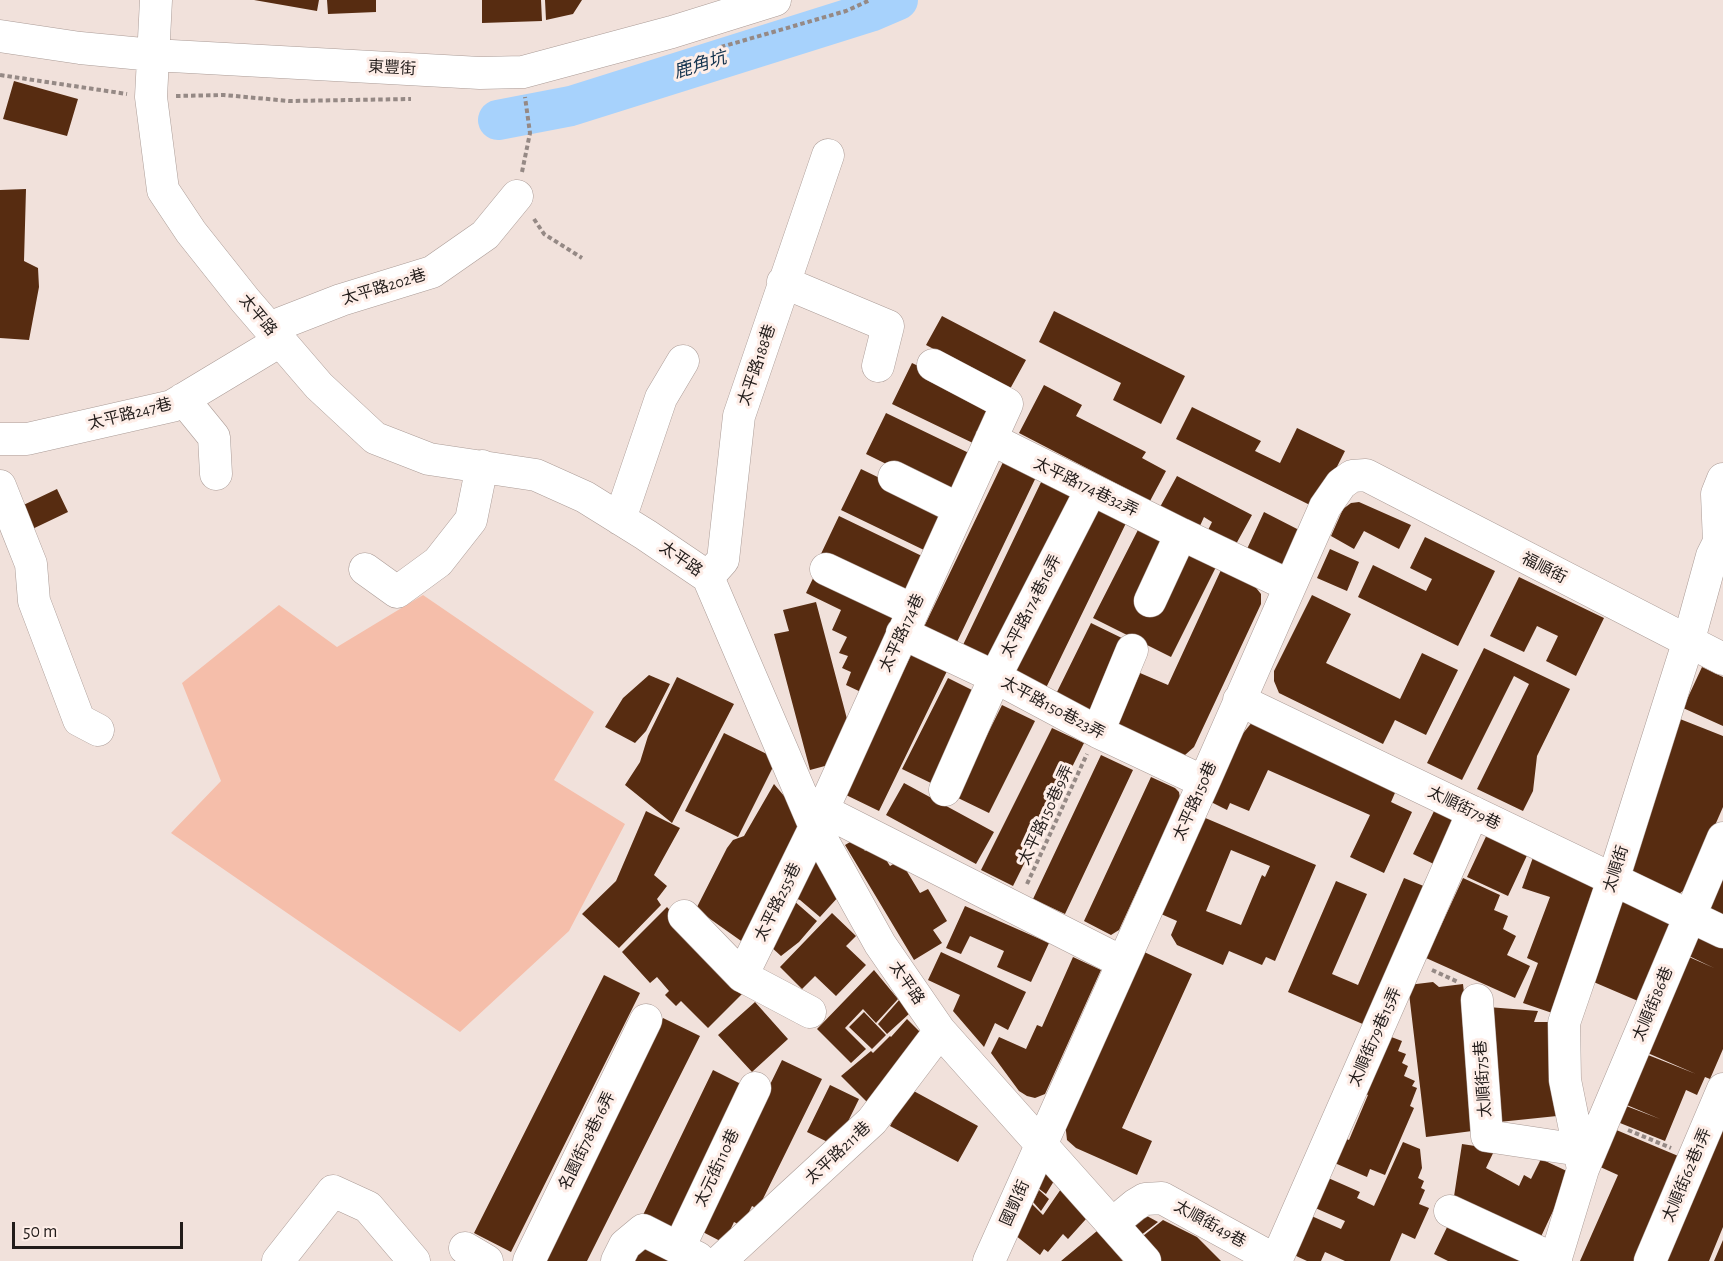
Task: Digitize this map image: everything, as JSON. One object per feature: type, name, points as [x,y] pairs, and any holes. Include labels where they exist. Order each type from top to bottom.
[{"type":"street","name":"太平路","points":[[156,0],[151,97],[163,190],[191,232],[319,386],[375,438],[429,459],[536,475],[585,497],[708,577],[818,818],[880,944],[940,1031],[1146,1261]]},
{"type":"street","name":"東豐街","points":[[0,36],[80,48],[153,55],[480,73],[523,72],[672,32],[775,0]]},
{"type":"street","name":"太平路188巷","points":[[708,577],[723,560],[739,416],[828,155]]},
{"type":"street","name":"太平路202巷","points":[[275,335],[341,300],[432,272],[484,235],[517,196]]},
{"type":"street","points":[[783,282],[888,326],[878,366]]},
{"type":"street","name":"太平路247巷","points":[[0,439],[27,439],[172,406],[275,335]]},
{"type":"street","points":[[620,519],[661,398],[683,361]]},
{"type":"street","name":"太平路174巷","points":[[818,818],[1007,404],[933,365]]},
{"type":"street","points":[[183,399],[214,437],[216,474]]},
{"type":"street","name":"太平路174巷32弄","points":[[991,440],[1290,586]]},
{"type":"street","points":[[365,569],[397,592],[438,562],[471,520],[482,466]]},
{"type":"street","name":"太平路150巷","points":[[1041,1144],[1325,507],[1341,484],[1352,476],[1366,475]]},
{"type":"street","name":"福順街","points":[[1366,475],[1688,643],[1723,659]]},
{"type":"street","points":[[894,477],[959,509]]},
{"type":"street","name":"太順街","points":[[1556,1260],[1581,1160],[1565,1080],[1564,1023],[1613,880],[1688,643],[1712,556],[1721,541],[1717,494],[1723,479]]},
{"type":"street","points":[[0,486],[31,564],[34,601],[79,720],[98,730]]},
{"type":"street","name":"太平路174巷16弄","points":[[945,790],[995,677],[1090,490]]},
{"type":"street","points":[[1150,601],[1181,534]]},
{"type":"street","name":"太平路150巷23弄","points":[[826,569],[995,677],[1098,732],[1204,782]]},
{"type":"street","points":[[1098,732],[1132,650]]},
{"type":"street","name":"太順街79巷","points":[[1239,700],[1723,932]]},
{"type":"street","name":"太順街79巷15弄","points":[[1277,1261],[1473,813]]},
{"type":"street","points":[[818,818],[1015,909],[1122,962]]},
{"type":"street","name":"太平路255巷","points":[[742,976],[818,818]]},
{"type":"street","name":"太順街86巷","points":[[1581,1160],[1604,1120],[1723,838]]},
{"type":"street","points":[[684,916],[742,976],[810,1012]]},
{"type":"street","name":"太順街75巷","points":[[1478,1000],[1487,1136],[1581,1160]]},
{"type":"street","name":"名園街78巷16弄","points":[[529,1261],[646,1020]]},
{"type":"street","name":"太平路211巷","points":[[720,1261],[872,1121],[940,1031]]},
{"type":"street","name":"太元街110巷","points":[[692,1255],[755,1088]]},
{"type":"street","name":"太順街62巷1弄","points":[[1650,1261],[1723,1089]]},
{"type":"street","name":"國凱街","points":[[989,1261],[1041,1144]]},
{"type":"street","points":[[278,1261],[333,1191],[368,1207],[414,1261]]},
{"type":"street","name":"太順街49巷","points":[[1112,1224],[1145,1199],[1162,1198],[1277,1261]]},
{"type":"street","points":[[1450,1211],[1556,1260]]},
{"type":"street","points":[[621,1253],[644,1230],[692,1255]]},
{"type":"path","points":[[526,105],[531,133],[517,196],[544,234],[582,258]]},
{"type":"path","name":"太平路150巷9弄","points":[[1015,909],[1098,732]]},
{"type":"path","points":[[1408,960],[1478,990],[1478,1000]]},
{"type":"path","points":[[1604,1120],[1694,1157]]},
{"type":"shaded area","points":[[423,595],[594,712],[554,780],[625,824],[569,931],[460,1032],[171,833],[221,781],[182,683],[279,605],[337,647]]},
{"type":"building","points":[[254,0],[319,0],[317,11]]},
{"type":"building","points":[[327,0],[376,0],[376,12],[328,14]]},
{"type":"building","points":[[482,0],[541,0],[542,21],[482,23]]},
{"type":"building","points":[[545,0],[582,0],[573,14],[546,20]]},
{"type":"building","points":[[14,81],[78,99],[67,136],[3,119]]},
{"type":"building","points":[[26,189],[24,261],[38,268],[39,287],[29,340],[0,338],[0,190]]},
{"type":"building","points":[[1054,311],[1185,376],[1161,424],[1113,400],[1121,383],[1039,342]]},
{"type":"building","points":[[942,316],[1026,360],[1010,389],[926,345]]},
{"type":"building","points":[[912,363],[997,404],[977,445],[892,404]]},
{"type":"building","points":[[1044,385],[1082,405],[1076,416],[1146,452],[1142,458],[1166,471],[1150,501],[1019,433]]},
{"type":"building","points":[[1192,407],[1261,441],[1255,451],[1280,463],[1297,428],[1345,451],[1316,508],[1176,439]]},
{"type":"building","points":[[886,413],[971,454],[951,496],[866,454]]},
{"type":"building","points":[[1005,458],[1038,473],[956,644],[923,629]]},
{"type":"building","points":[[861,469],[946,510],[926,551],[841,510]]},
{"type":"building","points":[[1044,476],[1077,491],[994,662],[962,647]]},
{"type":"building","points":[[1177,476],[1252,515],[1235,546],[1207,532],[1212,522],[1204,517],[1199,528],[1160,507]]},
{"type":"building","points":[[57,489],[68,512],[24,533],[13,510]]},
{"type":"building","points":[[1359,502],[1411,525],[1399,549],[1364,531],[1354,549],[1331,536],[1343,509],[1351,503]]},
{"type":"building","points":[[1095,503],[1128,519],[1045,690],[1013,674]]},
{"type":"building","points":[[1264,512],[1301,531],[1287,560],[1282,564],[1247,549]]},
{"type":"building","points":[[839,516],[924,557],[904,599],[819,558]]},
{"type":"building","points":[[1142,522],[1220,559],[1171,657],[1093,618]]},
{"type":"building","points":[[1425,537],[1495,571],[1458,646],[1358,597],[1373,565],[1426,591],[1432,579],[1410,568]]},
{"type":"building","points":[[1330,549],[1359,562],[1347,591],[1317,578]]},
{"type":"building","points":[[1221,570],[1253,584],[1261,594],[1261,604],[1194,747],[1185,755],[1173,757],[1114,731],[1140,673],[1168,685]]},
{"type":"building","points":[[816,572],[901,613],[863,693],[846,685],[851,672],[842,668],[848,656],[839,653],[847,637],[832,630],[841,610],[806,593]]},
{"type":"building","points":[[1519,577],[1604,618],[1576,676],[1546,661],[1558,636],[1537,626],[1524,652],[1490,636]]},
{"type":"building","points":[[1312,595],[1351,614],[1326,663],[1400,699],[1422,653],[1458,670],[1426,735],[1395,720],[1383,744],[1279,693],[1274,681],[1274,671]]},
{"type":"building","points":[[816,602],[851,734],[836,763],[810,770],[774,634],[789,631],[783,610]]},
{"type":"building","points":[[1091,623],[1128,641],[1092,716],[1054,698]]},
{"type":"building","points":[[1484,648],[1570,689],[1537,756],[1533,791],[1523,811],[1477,789],[1529,684],[1514,676],[1462,780],[1427,763]]},
{"type":"building","points":[[913,651],[948,669],[879,811],[844,794]]},
{"type":"building","points":[[1702,667],[1723,677],[1723,726],[1683,708]]},
{"type":"building","points":[[649,675],[670,684],[646,731],[635,743],[605,727],[623,698]]},
{"type":"building","points":[[677,677],[734,704],[672,823],[625,785],[640,762],[648,736]]},
{"type":"building","points":[[948,678],[980,694],[935,785],[902,769]]},
{"type":"building","points":[[1002,705],[1035,721],[989,813],[956,797]]},
{"type":"building","points":[[1680,719],[1723,736],[1723,807],[1688,887],[1679,894],[1624,873]]},
{"type":"building","points":[[1253,721],[1398,786],[1391,802],[1412,812],[1384,873],[1350,857],[1370,815],[1268,770],[1249,811],[1230,803],[1227,810],[1207,800],[1240,737]]},
{"type":"building","points":[[1052,728],[1084,743],[1013,886],[981,870]]},
{"type":"building","points":[[724,733],[777,759],[738,837],[685,811]]},
{"type":"building","points":[[1101,755],[1133,770],[1065,914],[1033,899]]},
{"type":"building","points":[[1151,777],[1175,788],[1180,798],[1119,930],[1111,935],[1084,921]]},
{"type":"building","points":[[904,783],[994,832],[976,864],[886,815]]},
{"type":"building","points":[[774,784],[806,822],[744,943],[696,909],[727,848],[733,840],[744,836]]},
{"type":"building","points":[[1436,807],[1461,820],[1444,869],[1413,854]]},
{"type":"building","points":[[646,811],[680,828],[654,875],[667,886],[657,899],[661,905],[619,948],[582,914],[616,881]]},
{"type":"building","points":[[1203,817],[1316,865],[1275,961],[1266,957],[1262,965],[1229,951],[1223,965],[1177,945],[1171,935],[1177,921],[1161,914]],"holes":[[[1231,850],[1270,866],[1265,877],[1262,875],[1241,925],[1206,911]]]},
{"type":"building","points":[[1490,828],[1531,847],[1508,896],[1467,877]]},
{"type":"building","points":[[857,838],[865,851],[876,844],[890,866],[900,860],[920,893],[928,889],[947,921],[933,930],[942,943],[914,960],[845,845]]},
{"type":"building","points":[[1536,849],[1599,884],[1558,1015],[1523,1003],[1538,963],[1527,958],[1550,897],[1522,888]]},
{"type":"building","points":[[812,854],[840,895],[820,917],[800,900],[792,897]]},
{"type":"building","points":[[1723,854],[1723,920],[1698,909]]},
{"type":"building","points":[[1404,878],[1431,889],[1372,1028],[1288,992],[1336,881],[1367,894],[1332,974],[1358,985]]},
{"type":"building","points":[[1463,878],[1500,895],[1494,910],[1508,916],[1503,929],[1516,936],[1507,955],[1530,966],[1515,998],[1426,958]]},
{"type":"building","points":[[1624,898],[1675,922],[1638,1001],[1589,980]]},
{"type":"building","points":[[793,900],[817,921],[799,942],[781,956],[770,946]]},
{"type":"building","points":[[965,906],[1049,943],[1031,982],[997,967],[1004,951],[970,936],[961,954],[946,948]]},
{"type":"building","points":[[667,907],[696,941],[748,988],[708,1028],[681,1001],[676,1006],[665,995],[669,991],[657,977],[650,983],[622,952]]},
{"type":"building","points":[[832,913],[856,936],[846,946],[866,965],[836,996],[815,976],[802,989],[780,967]]},
{"type":"building","points":[[1703,927],[1723,936],[1723,1049],[1710,1079],[1705,1077],[1697,1095],[1686,1090],[1665,1141],[1615,1121],[1621,1104],[1660,1119],[1622,1103],[1643,1053],[1696,1074],[1643,1051],[1689,957],[1714,968],[1689,956]]},
{"type":"building","points":[[1142,951],[1192,974],[1122,1128],[1152,1141],[1137,1175],[1076,1148],[1067,1140],[1065,1122]]},
{"type":"building","points":[[941,952],[1026,992],[1008,1030],[995,1023],[984,1047],[953,1011],[960,995],[928,980]]},
{"type":"building","points":[[1073,957],[1101,970],[1045,1094],[1035,1098],[1027,1096],[1019,1091],[991,1053],[999,1037],[1026,1049],[1037,1025],[1042,1027]]},
{"type":"building","points":[[874,970],[898,999],[876,1023],[863,1009],[845,1028],[866,1049],[851,1063],[817,1029]]},
{"type":"building","points":[[604,975],[640,993],[511,1252],[474,1233]]},
{"type":"building","points":[[1433,982],[1439,987],[1463,984],[1480,1130],[1426,1137],[1408,985]]},
{"type":"building","points":[[900,999],[910,1013],[887,1034],[878,1024]]},
{"type":"building","points":[[755,1002],[788,1039],[752,1072],[718,1035]]},
{"type":"building","points":[[1488,1007],[1538,1011],[1534,1022],[1548,1022],[1557,1116],[1499,1122]]},
{"type":"building","points":[[864,1012],[886,1035],[872,1049],[849,1027]]},
{"type":"building","points":[[663,1018],[700,1036],[587,1261],[541,1261]]},
{"type":"building","points":[[907,1019],[924,1036],[869,1104],[841,1076],[871,1051],[873,1053]]},
{"type":"building","points":[[1386,1035],[1402,1041],[1398,1051],[1406,1054],[1402,1063],[1408,1066],[1404,1076],[1415,1081],[1412,1086],[1417,1088],[1410,1106],[1414,1108],[1385,1175],[1370,1169],[1367,1177],[1330,1161],[1340,1136],[1349,1140],[1368,1095],[1361,1092]]},
{"type":"building","points":[[782,1060],[822,1079],[758,1209],[752,1206],[742,1226],[734,1222],[724,1243],[699,1230]]},
{"type":"building","points":[[713,1070],[747,1087],[677,1231],[643,1215]]},
{"type":"building","points":[[830,1085],[859,1099],[836,1146],[807,1132]]},
{"type":"building","points":[[910,1089],[978,1126],[958,1162],[890,1126]]},
{"type":"building","points":[[1723,1102],[1723,1227],[1709,1261],[1656,1261]]},
{"type":"building","points":[[1614,1129],[1683,1158],[1638,1261],[1580,1261],[1618,1175],[1598,1166]]},
{"type":"building","points":[[1403,1142],[1420,1149],[1422,1168],[1418,1178],[1424,1181],[1421,1188],[1425,1190],[1419,1204],[1429,1208],[1415,1239],[1402,1233],[1390,1261],[1345,1261],[1325,1252],[1321,1261],[1307,1261],[1294,1255],[1307,1214],[1341,1229],[1345,1221],[1313,1207],[1326,1177],[1360,1192],[1357,1198],[1374,1206]]},
{"type":"building","points":[[1462,1144],[1495,1149],[1486,1168],[1519,1186],[1524,1175],[1531,1179],[1541,1159],[1571,1173],[1538,1243],[1453,1203]]},
{"type":"building","points":[[1045,1173],[1054,1181],[1046,1194],[1038,1188]]},
{"type":"building","points":[[1061,1189],[1086,1219],[1068,1239],[1063,1234],[1048,1252],[1044,1249],[1040,1255],[1015,1235],[1032,1204],[1043,1215]]},
{"type":"building","points":[[1039,1190],[1049,1199],[1041,1211],[1033,1202]]},
{"type":"building","points":[[1147,1216],[1158,1222],[1140,1236],[1132,1227]]},
{"type":"building","points":[[1451,1219],[1538,1261],[1448,1261],[1434,1254]]},
{"type":"building","points":[[1163,1220],[1197,1237],[1221,1261],[1158,1261],[1138,1240]]},
{"type":"building","points":[[1097,1231],[1123,1261],[1061,1261]]},
{"type":"building","points":[[643,1238],[686,1261],[628,1261]]},
{"type":"building","points":[[1723,1240],[1723,1261],[1714,1261]]},
{"type":"waterway","name":"鹿角坑","points":[[498,120],[571,106],[870,12],[898,0]]}]
